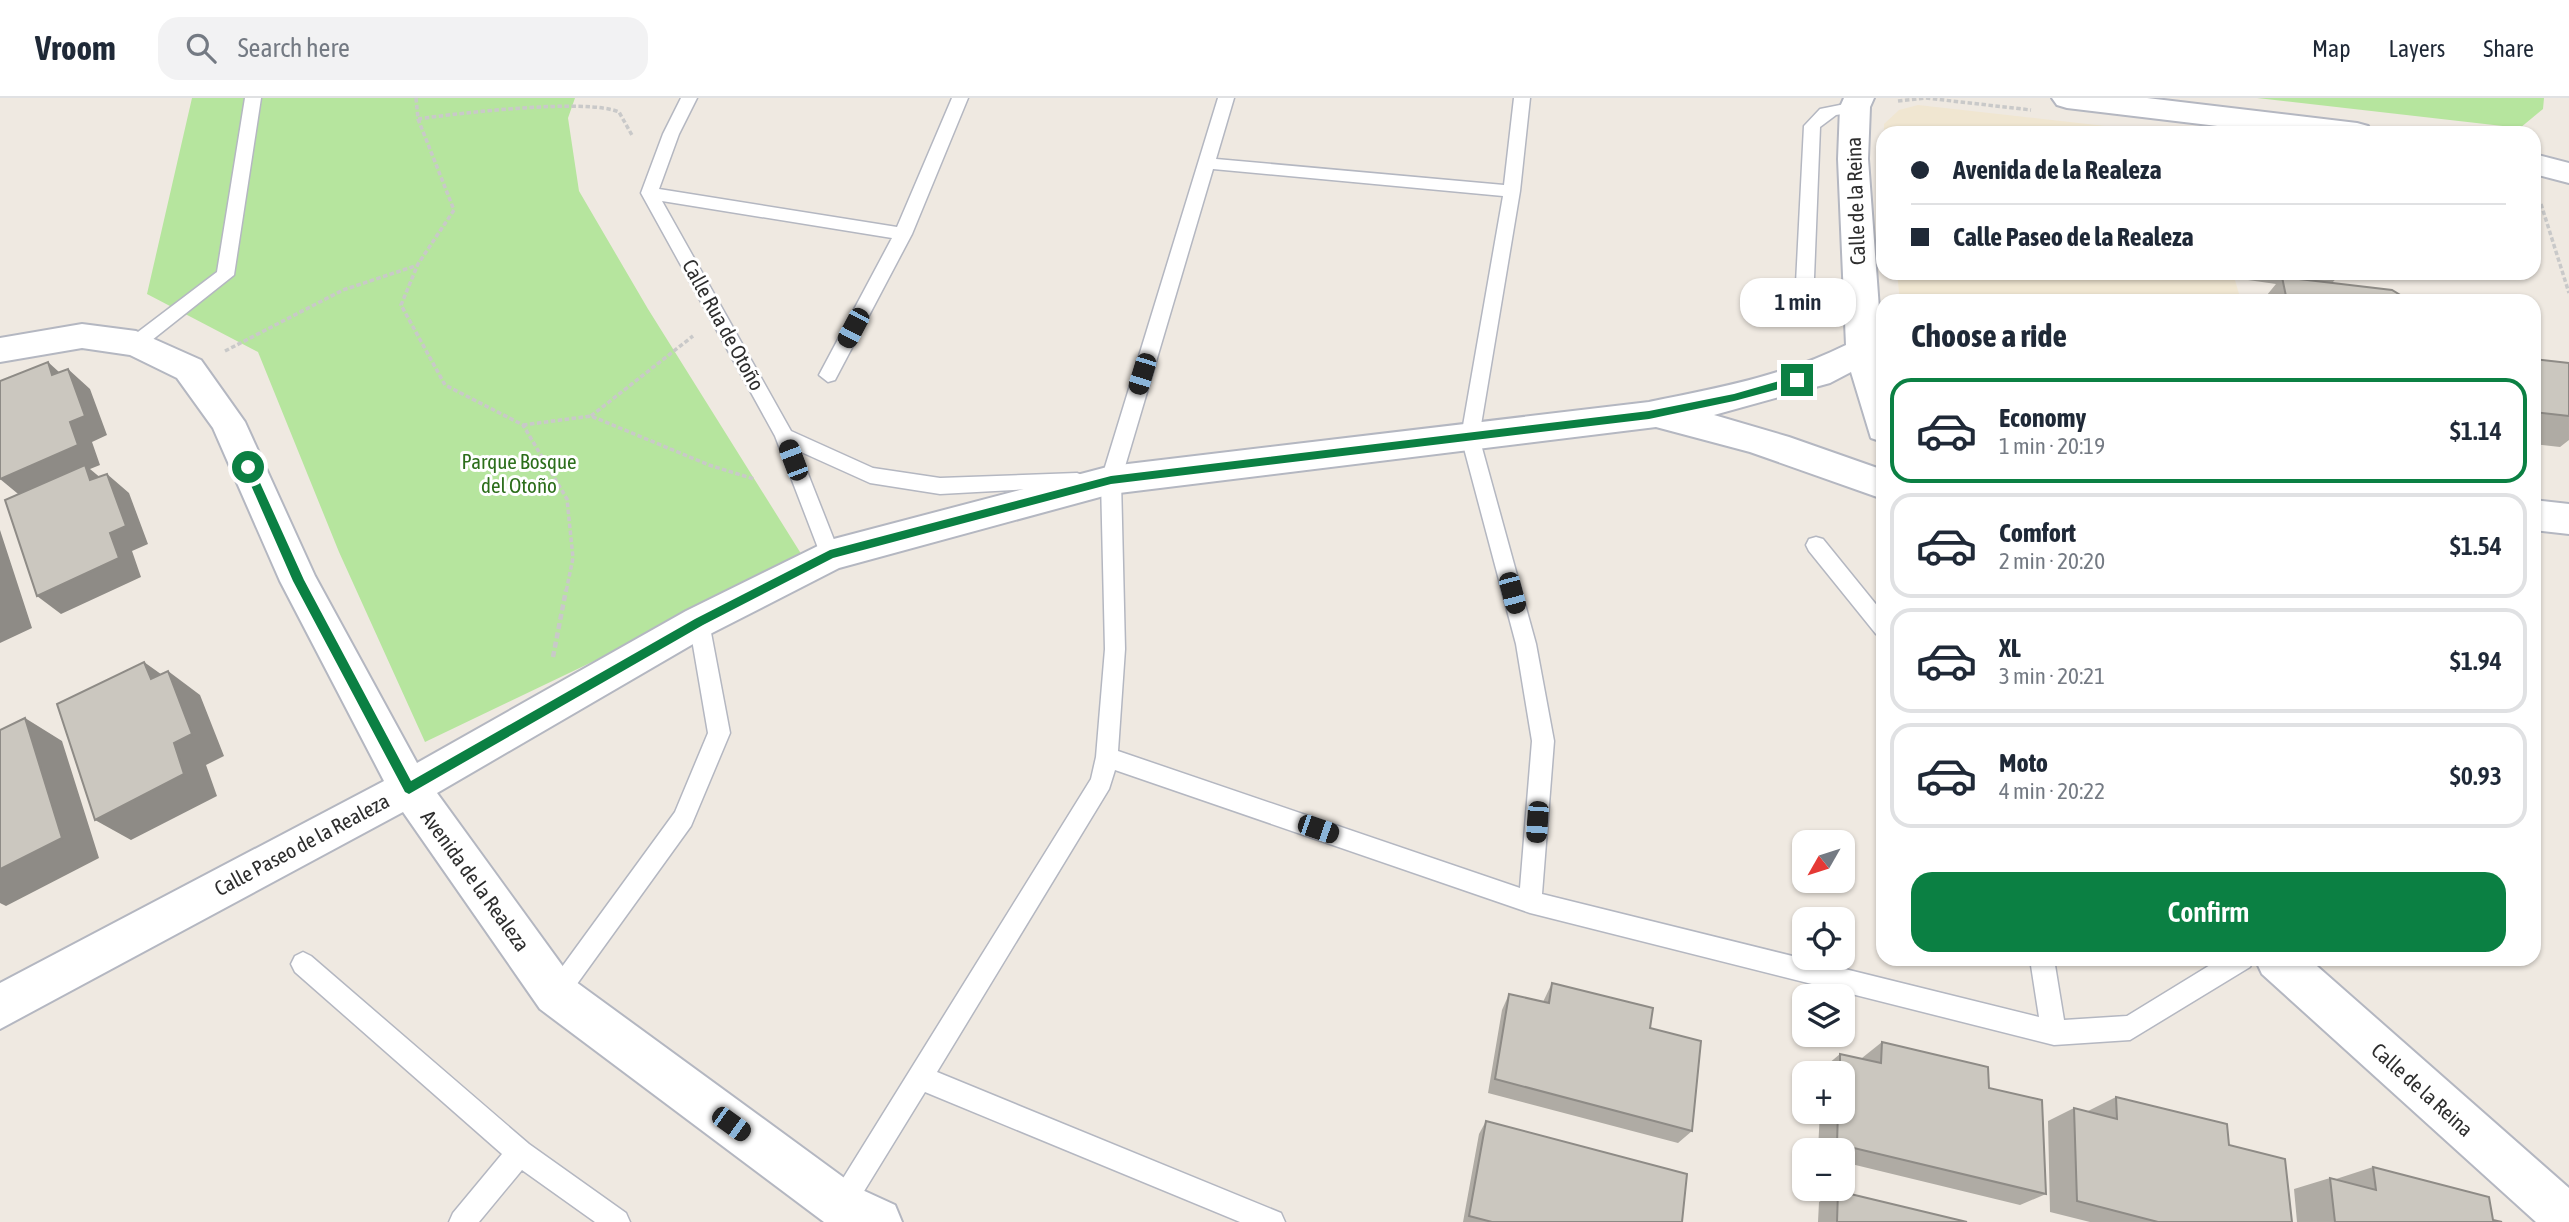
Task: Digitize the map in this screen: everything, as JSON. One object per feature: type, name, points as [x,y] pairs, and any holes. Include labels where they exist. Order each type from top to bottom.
[{"type":"street","points":[[2067,98],[2299,126]]},
{"type":"street","name":"Calle de la Reina","points":[[1857,103],[1853,159],[1863,351],[1876,402]]},
{"type":"street","points":[[2541,166],[2569,173]]},
{"type":"street","name":"Avenida de la Realeza","points":[[0,350],[82,336],[136,344],[189,369],[228,422],[299,581],[409,789],[556,994],[841,1205],[878,1222]]},
{"type":"street","name":"Calle Paseo de la Realeza","points":[[0,1007],[409,789],[699,622],[830,555],[1111,480],[1649,415],[1734,398],[1818,374],[1863,351]]},
{"type":"street","name":"Calle Paseo de la Realeza","points":[[1649,415],[1717,427],[1769,442],[1876,482]]},
{"type":"street","points":[[2541,516],[2569,519]]},
{"type":"street","name":"Calle de la Reina","points":[[2285,966],[2569,1220]]},
{"type":"lane","points":[[136,344],[225,275],[253,98]]},
{"type":"lane","points":[[688,98],[649,192],[903,234]]},
{"type":"lane","points":[[828,375],[903,234],[960,98]]},
{"type":"lane","points":[[841,1205],[922,1078],[1101,782],[1107,757],[1115,649],[1111,480],[1204,163],[1226,98]]},
{"type":"lane","points":[[1522,98],[1512,191],[1470,437],[1526,645],[1543,741],[1530,902]]},
{"type":"lane","points":[[1804,303],[1812,126],[1829,110],[1857,103]]},
{"type":"lane","points":[[1204,163],[1512,191]]},
{"type":"lane","name":"Calle Rua de Otoño","points":[[649,192],[784,436],[830,555]]},
{"type":"lane","points":[[784,436],[870,475],[929,484],[1111,480]]},
{"type":"lane","points":[[1816,544],[1876,619]]},
{"type":"lane","points":[[556,994],[683,819],[719,733],[699,622]]},
{"type":"lane","points":[[1107,757],[1530,902],[2054,1033],[2130,1028],[2231,966]]},
{"type":"lane","points":[[303,964],[520,1153],[617,1222]]},
{"type":"lane","points":[[2043,966],[2054,1033]]},
{"type":"lane","points":[[922,1078],[1272,1222]]},
{"type":"lane","points":[[461,1222],[520,1153]]},
{"type":"path","points":[[416,98],[418,119],[454,210],[418,264],[401,305],[445,386],[523,425],[567,499],[573,558],[551,670]]},
{"type":"path","points":[[1893,104],[1901,100],[1926,98],[2035,110]]},
{"type":"path","points":[[418,119],[508,103],[601,103],[616,109],[631,130],[649,192]]},
{"type":"path","points":[[2541,209],[2569,293]]},
{"type":"path","points":[[189,369],[343,290],[418,264]]},
{"type":"path","points":[[591,416],[718,316]]},
{"type":"path","points":[[523,425],[591,416],[709,465],[754,479]]},
{"type":"shaded area","points":[[1918,105],[2105,126],[1884,126],[1899,110]]},
{"type":"shaded area","points":[[1898,280],[2235,280],[2239,294],[1899,294]]},
{"type":"green space","name":"Parque Bosque del Otoño","points":[[192,98],[575,98],[568,118],[579,191],[648,309],[805,560],[425,742],[339,552],[258,352],[147,294]]},
{"type":"green space","points":[[2257,98],[2544,98],[2543,109],[2522,126]]},
{"type":"building","points":[[2283,280],[2307,280],[2392,290],[2399,294],[2286,294]]},
{"type":"building","points":[[2541,360],[2569,363],[2569,416],[2541,413]]},
{"type":"building","points":[[48,362],[52,375],[68,369],[85,416],[70,422],[78,445],[0,479],[0,381]]},
{"type":"building","points":[[85,465],[90,480],[107,474],[126,526],[110,533],[119,558],[37,596],[5,500]]},
{"type":"building","points":[[144,662],[151,679],[168,671],[192,734],[174,743],[184,774],[95,820],[57,704]]},
{"type":"building","points":[[25,718],[62,838],[0,869],[0,730]]},
{"type":"building","points":[[1552,983],[1653,1008],[1650,1028],[1701,1041],[1692,1131],[1495,1079],[1509,994],[1549,1003]]},
{"type":"building","points":[[1882,1042],[1988,1067],[1989,1088],[2042,1100],[2046,1194],[1855,1148],[1855,1138],[1837,1138],[1838,1124],[1855,1124],[1855,1061],[1840,1061],[1840,1054],[1881,1063]]},
{"type":"building","points":[[2116,1097],[2227,1124],[2229,1145],[2285,1159],[2292,1222],[2158,1222],[2077,1201],[2074,1108],[2117,1119]]},
{"type":"building","points":[[1486,1121],[1687,1174],[1682,1222],[1492,1222],[1469,1216]]},
{"type":"building","points":[[2373,1167],[2489,1197],[2493,1220],[2502,1222],[2335,1222],[2330,1178],[2376,1190]]},
{"type":"building","points":[[1855,1195],[1967,1222],[1837,1222],[1838,1201],[1855,1201]]},
{"type":"route","points":[[248,467],[299,581],[409,789],[699,622],[830,555],[1111,480],[1649,415],[1734,398],[1797,380]]}]
